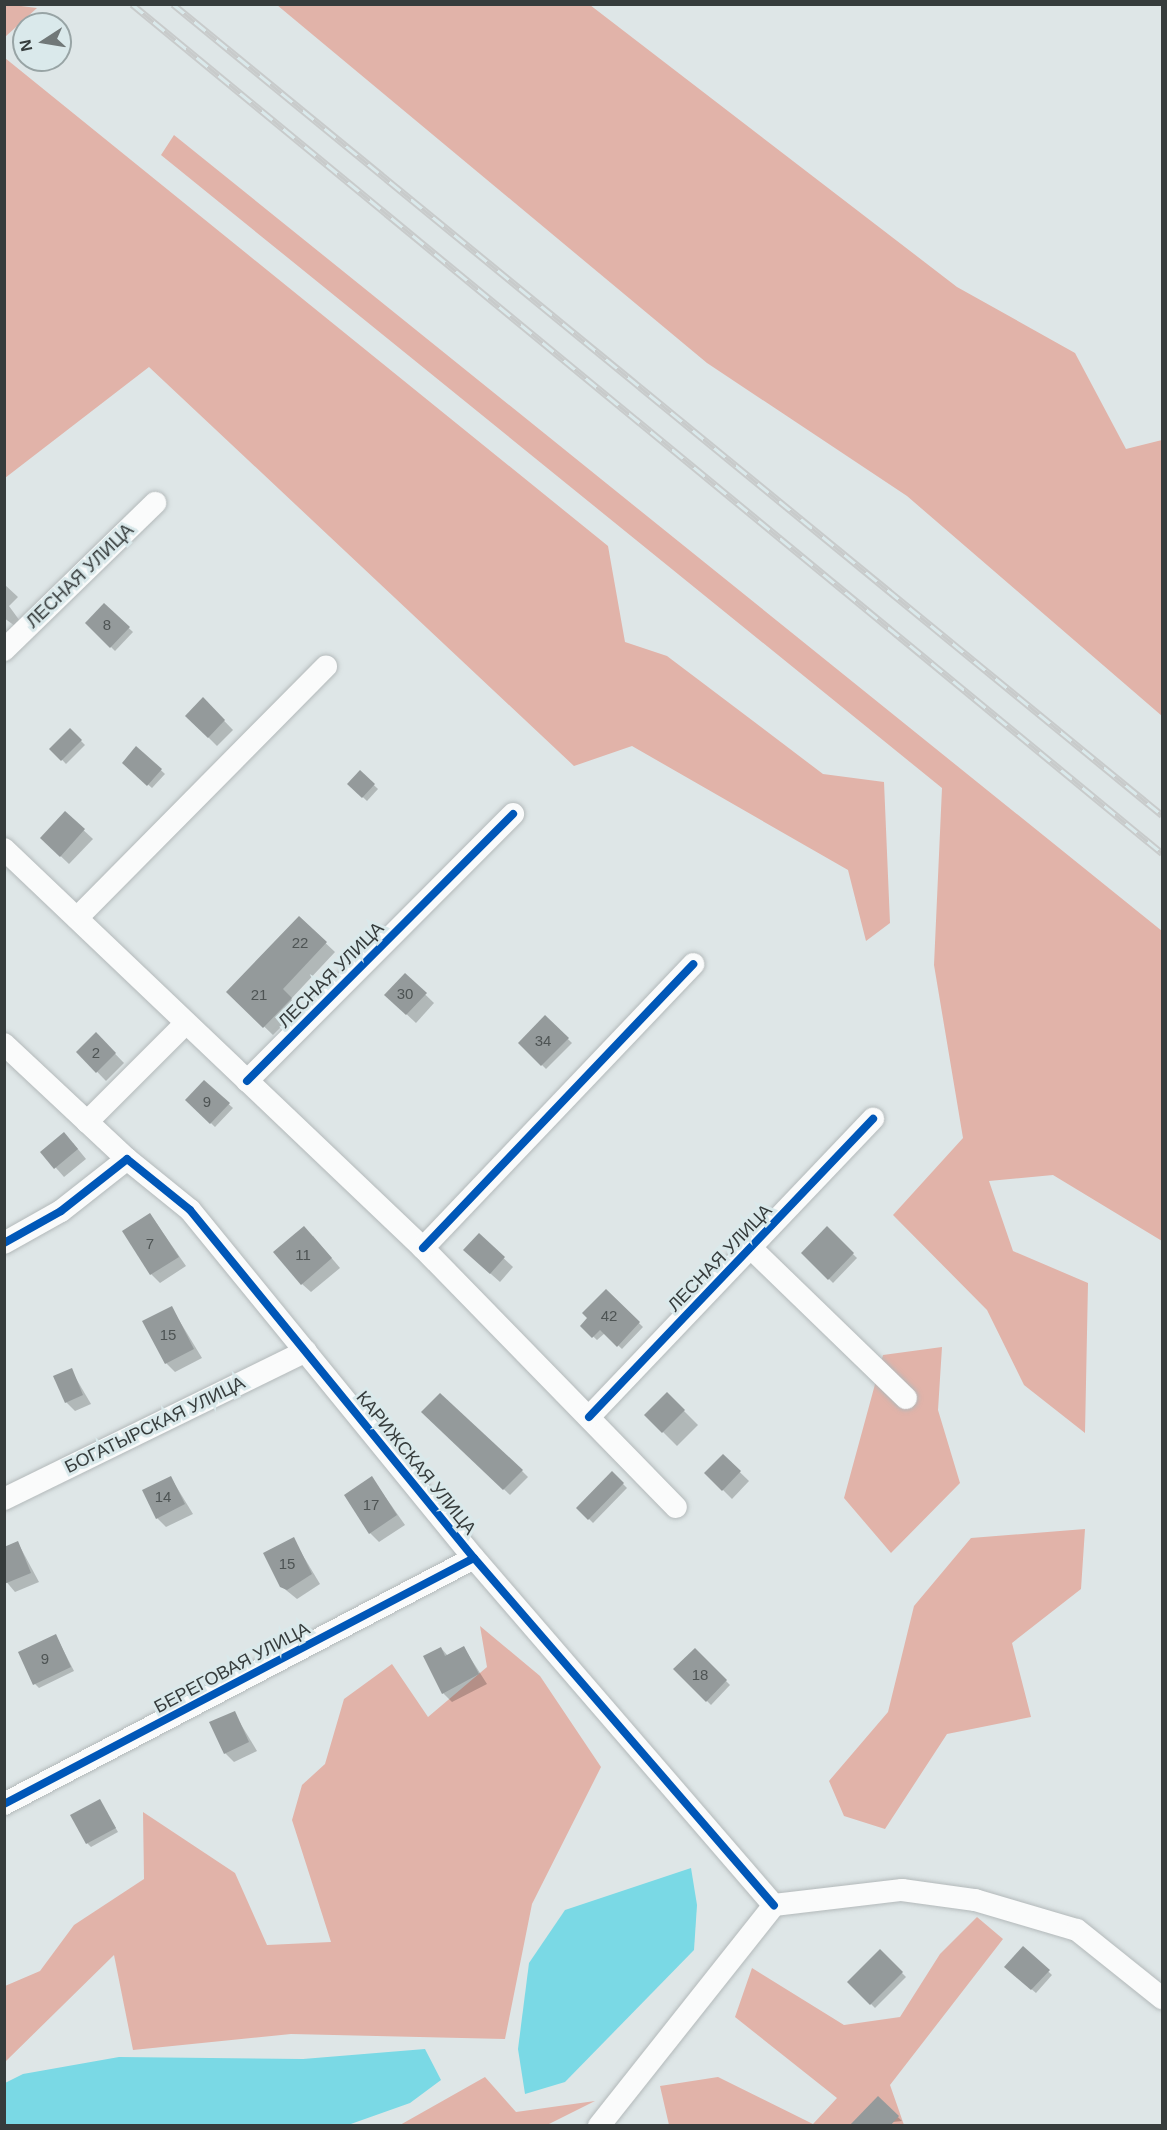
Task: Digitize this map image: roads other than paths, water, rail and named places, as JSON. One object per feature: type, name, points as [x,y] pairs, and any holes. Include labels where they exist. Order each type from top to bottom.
[{"type":"street","name":"ЛЕСНАЯ УЛИЦА","points":[[4,650],[155,503]]},
{"type":"street","points":[[77,918],[326,666]]},
{"type":"street","name":"ЛЕСНАЯ УЛИЦА","points":[[247,1081],[513,814]]},
{"type":"street","points":[[4,849],[423,1248],[676,1507]]},
{"type":"street","points":[[423,1248],[693,964]]},
{"type":"street","points":[[87,1122],[186,1023]]},
{"type":"street","name":"КАРИЖСКАЯ УЛИЦА","points":[[4,1044],[127,1159],[190,1210],[474,1558],[774,1905]]},
{"type":"street","name":"ЛЕСНАЯ УЛИЦА","points":[[589,1418],[873,1119]]},
{"type":"street","points":[[4,1243],[61,1211],[127,1159]]},
{"type":"street","name":"ЛЕСНАЯ УЛИЦА","points":[[750,1247],[906,1398]]},
{"type":"street","name":"БОГАТЫРСКАЯ УЛИЦА","points":[[4,1499],[306,1352]]},
{"type":"street","name":"БЕРЕГОВАЯ УЛИЦА","points":[[4,1804],[474,1558]]},
{"type":"street","points":[[599,2126],[774,1905],[902,1890],[975,1900],[1077,1930],[1162,1998]]},
{"type":"water","points":[[691,1868],[697,1905],[694,1950],[565,2082],[525,2094],[518,2049],[529,1963],[565,1910]]},
{"type":"water","points":[[425,2049],[441,2080],[410,2103],[348,2125],[5,2125],[5,2083],[23,2074],[119,2057],[303,2059]]},
{"type":"railway","points":[[132,4],[1162,853]]},
{"type":"railway","points":[[173,4],[1162,815]]}]
